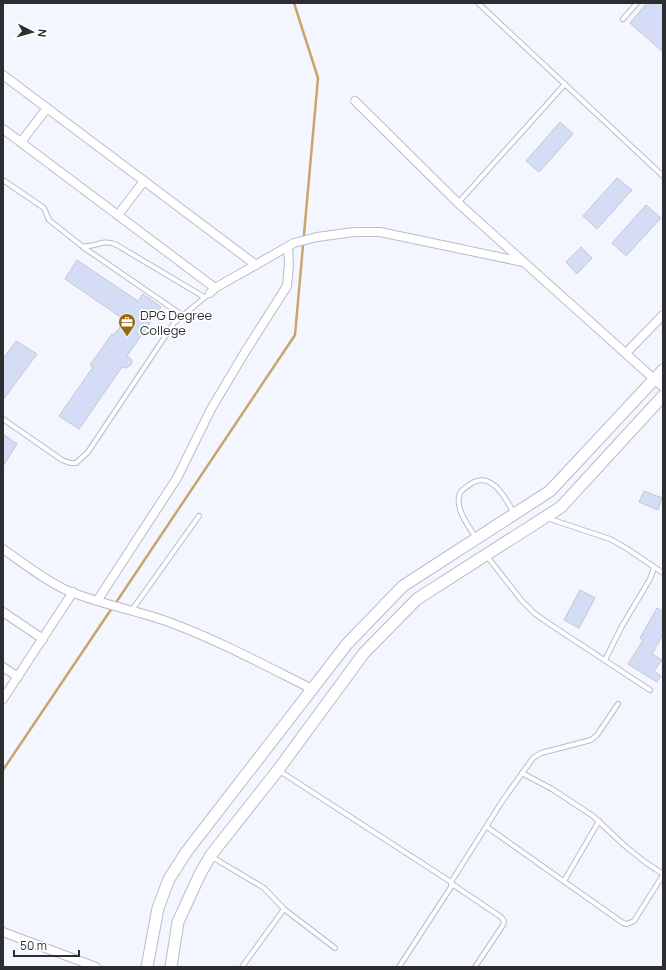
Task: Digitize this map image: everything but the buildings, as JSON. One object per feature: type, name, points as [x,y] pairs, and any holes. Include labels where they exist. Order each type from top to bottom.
[{"type":"main road","points":[[148,967],[158,908],[169,879],[187,851],[347,644],[403,586],[550,491],[663,370]]},
{"type":"main road","points":[[170,967],[178,922],[200,874],[211,855],[278,770],[364,653],[417,599],[560,507],[663,396]]},
{"type":"main road","points":[[452,554],[464,569]]},
{"type":"street","points":[[3,75],[256,265]]},
{"type":"street","points":[[355,101],[458,203],[663,387]]},
{"type":"street","points":[[21,142],[47,108]]},
{"type":"street","points":[[3,129],[118,215],[210,293],[291,245],[317,237],[354,232],[380,232],[524,262]]},
{"type":"street","points":[[118,215],[144,181]]},
{"type":"street","points":[[97,601],[177,478],[212,409],[245,352],[287,286],[291,245]]},
{"type":"street","points":[[626,353],[663,315]]},
{"type":"street","points":[[3,549],[64,589],[97,601],[132,610],[165,621],[190,631],[312,689]]},
{"type":"street","points":[[3,700],[73,592]]},
{"type":"street","points":[[3,612],[43,639]]},
{"type":"street","points":[[3,668],[18,677]]},
{"type":"street","points":[[3,932],[96,967]]},
{"type":"lane","points":[[478,3],[663,176]]},
{"type":"lane","points":[[623,19],[637,3]]},
{"type":"lane","points":[[458,203],[565,84]]},
{"type":"lane","points":[[3,180],[44,208],[49,220],[82,246],[182,315]]},
{"type":"lane","points":[[3,419],[62,460],[70,463],[76,463],[88,452],[174,323],[210,293],[115,244],[105,242],[88,247],[82,246]]},
{"type":"lane","points":[[476,539],[459,505],[460,493],[465,488],[481,480],[489,482],[497,488],[515,514]]},
{"type":"lane","points":[[132,610],[199,516]]},
{"type":"lane","points":[[545,517],[610,539],[663,573]]},
{"type":"lane","points":[[486,555],[522,601],[534,612],[551,625],[650,690]]},
{"type":"lane","points":[[605,660],[622,626],[650,579],[654,568]]},
{"type":"lane","points":[[399,967],[452,887],[452,883],[503,800],[532,758],[541,753],[591,740],[597,735],[618,704]]},
{"type":"lane","points":[[278,770],[452,883],[501,917],[504,921],[503,925],[475,967]]},
{"type":"lane","points":[[487,827],[623,923],[627,924],[634,921],[663,875],[625,846],[599,821],[552,789],[522,773]]},
{"type":"lane","points":[[564,881],[599,821]]},
{"type":"lane","points":[[211,855],[260,885],[284,909],[335,948]]},
{"type":"lane","points":[[242,967],[284,909]]},
{"type":"waterway","points":[[115,604],[295,335],[318,78],[294,3]]},
{"type":"waterway","points":[[3,770],[112,608]]},
{"type":"place","name":"DPG Degree College","points":[[127,337]]}]
